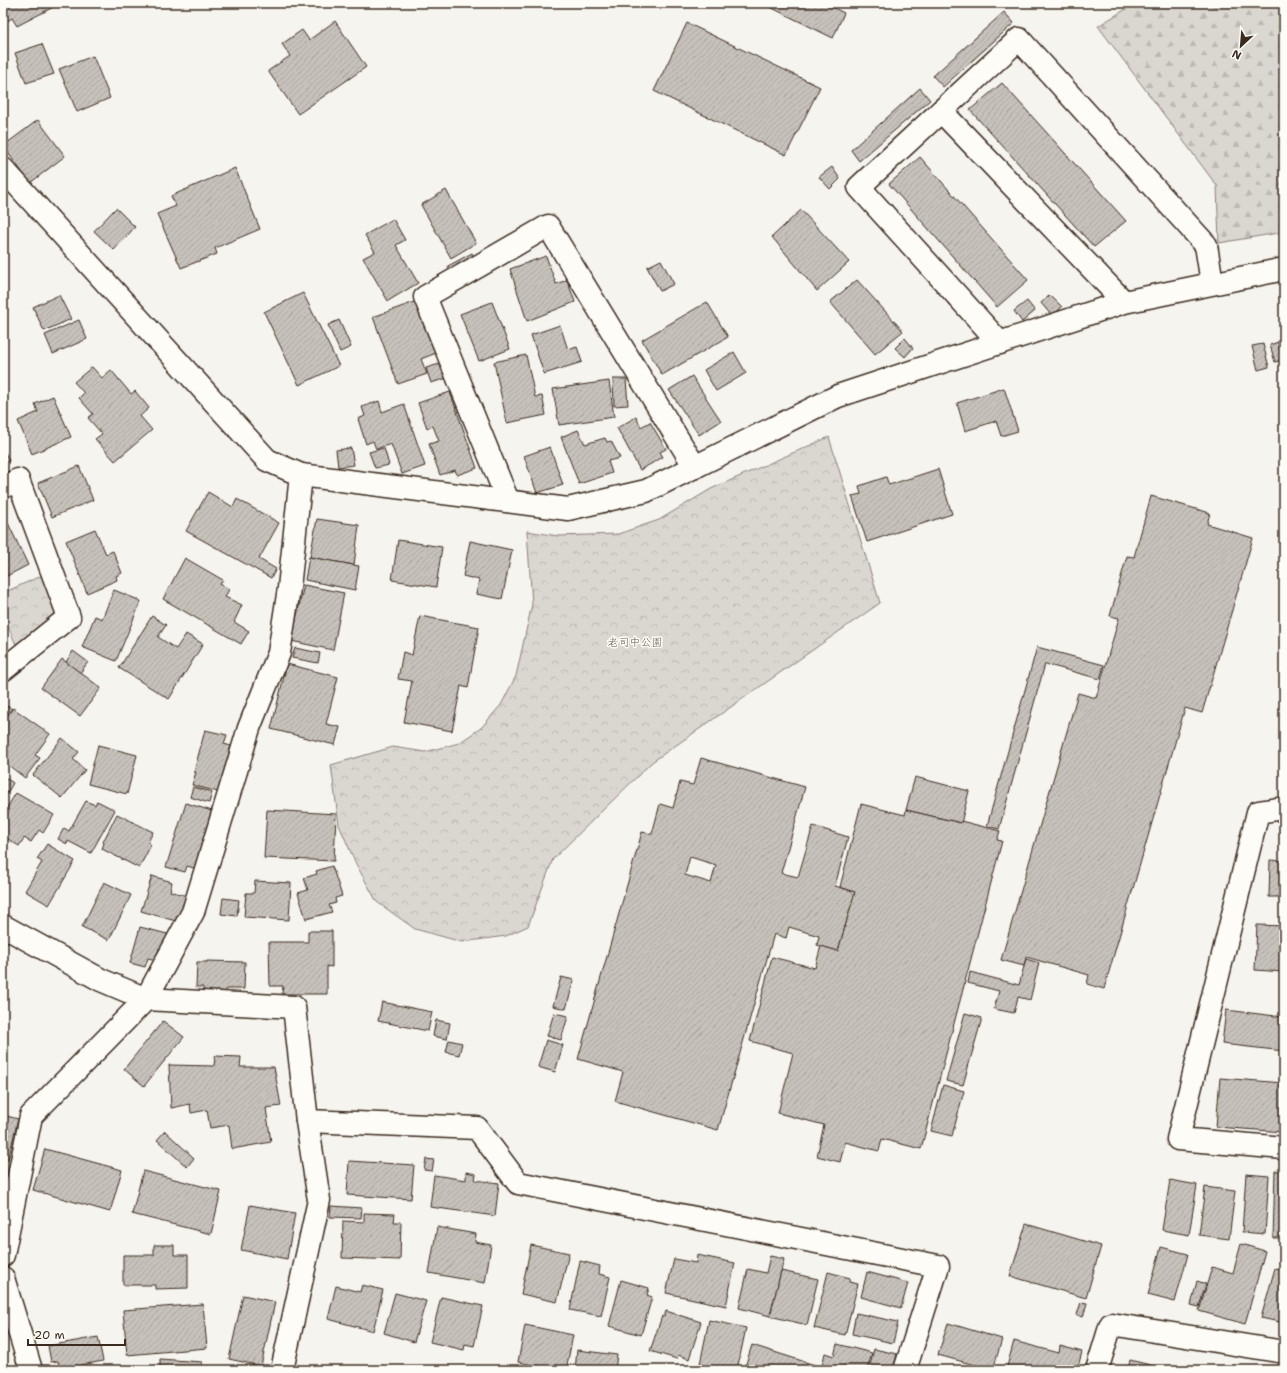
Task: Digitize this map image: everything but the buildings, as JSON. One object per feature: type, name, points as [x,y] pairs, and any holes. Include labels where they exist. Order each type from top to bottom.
[{"type":"street","points":[[1000,343],[859,187],[1019,38],[1206,245],[1212,283]]},
{"type":"street","points":[[941,111],[1124,302]]},
{"type":"street","points":[[3,169],[267,460],[301,475],[568,509],[646,491],[838,396],[1124,302],[1284,269]]},
{"type":"street","points":[[508,501],[425,297],[548,226],[695,466]]},
{"type":"street","points":[[3,1255],[30,1116],[146,999],[193,912],[249,728],[279,653],[289,588],[301,475]]},
{"type":"street","points":[[3,487],[18,480],[69,617],[3,670]]},
{"type":"street","points":[[1284,808],[1258,812],[1178,1138],[1284,1148]]},
{"type":"street","points":[[3,926],[101,980],[146,999],[294,1007],[307,1121],[319,1200],[282,1370]]},
{"type":"street","points":[[307,1121],[477,1128],[518,1182],[938,1266],[905,1370]]},
{"type":"street","points":[[3,1278],[31,1370]]},
{"type":"street","points":[[1097,1370],[1112,1324],[1284,1352]]},
{"type":"green space","points":[[1136,3],[1284,3],[1284,232],[1219,243],[1217,186],[1098,26]]},
{"type":"green space","name":"老司中公園","points":[[829,437],[880,603],[652,762],[553,859],[528,926],[506,936],[462,942],[415,929],[377,902],[356,864],[339,825],[331,765],[393,747],[425,752],[459,743],[481,728],[501,705],[516,676],[532,604],[527,531],[558,536],[618,534],[659,520],[711,489]]},
{"type":"green space","points":[[52,571],[69,617],[21,656],[3,615],[3,593]]}]
